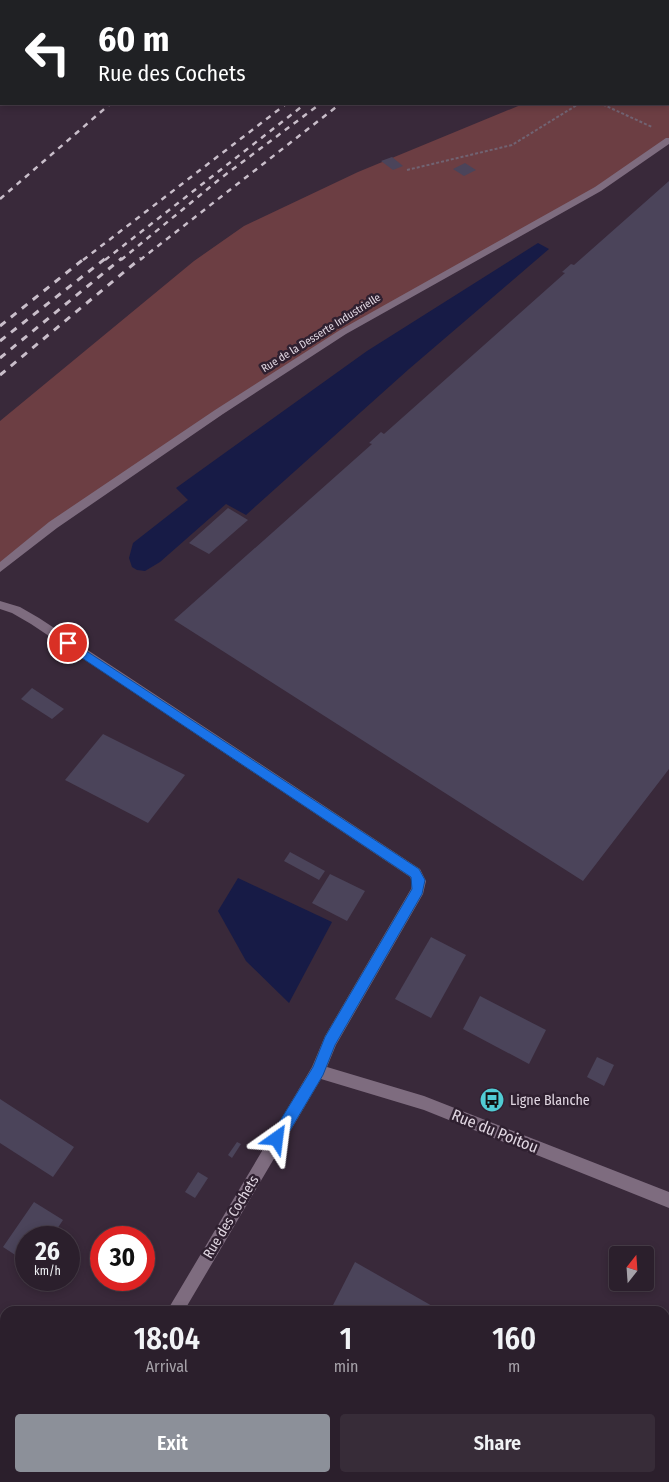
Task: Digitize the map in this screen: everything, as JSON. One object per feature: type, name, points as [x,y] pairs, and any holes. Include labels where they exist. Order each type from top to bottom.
[{"type":"street","name":"Rue de la Desserte Industrielle","points":[[0,568],[54,525],[219,412],[343,332],[598,189],[669,140]]},
{"type":"street","name":"Rue des Cochets","points":[[0,605],[16,610],[35,621],[415,873],[419,880],[418,890],[330,1041],[318,1071],[178,1306]]},
{"type":"street","name":"Rue du Poitou","points":[[318,1071],[424,1103],[669,1200]]},
{"type":"path","points":[[407,170],[512,145],[577,105]]},
{"type":"path","points":[[604,105],[653,127]]},
{"type":"shaded area","points":[[521,105],[669,105],[669,141],[638,165],[344,333],[54,526],[0,570],[0,421],[194,261],[244,226],[358,172]]},
{"type":"shaded area","points":[[538,243],[549,249],[409,369],[246,515],[226,504],[160,562],[145,571],[132,567],[129,558],[133,543],[188,500],[176,488],[367,351]]},
{"type":"shaded area","points":[[238,878],[332,922],[289,1003],[246,961],[218,911]]},
{"type":"building","points":[[392,157],[403,166],[393,170],[381,161]]},
{"type":"building","points":[[465,163],[476,170],[464,176],[453,169]]},
{"type":"building","points":[[669,181],[669,769],[583,881],[174,620],[372,444],[369,443],[381,432],[384,434],[565,273],[562,272],[571,264],[574,265]]},
{"type":"building","points":[[228,508],[248,520],[209,554],[189,543]]},
{"type":"building","points":[[32,688],[64,709],[52,719],[21,699]]},
{"type":"building","points":[[103,734],[185,775],[148,823],[65,780]]},
{"type":"building","points":[[290,852],[325,871],[319,880],[284,861]]},
{"type":"building","points":[[330,874],[365,891],[347,921],[312,903]]},
{"type":"building","points":[[431,937],[466,955],[431,1018],[395,999]]},
{"type":"building","points":[[480,996],[546,1030],[529,1064],[463,1029]]},
{"type":"building","points":[[597,1057],[614,1065],[604,1086],[587,1077]]},
{"type":"building","points":[[0,1099],[74,1147],[53,1177],[0,1143]]},
{"type":"building","points":[[237,1142],[241,1144],[232,1158],[228,1155]]},
{"type":"building","points":[[198,1172],[208,1178],[195,1198],[185,1192]]},
{"type":"building","points":[[34,1202],[63,1220],[59,1226],[17,1226]]},
{"type":"building","points":[[15,1230],[15,1255],[3,1247]]},
{"type":"building","points":[[355,1262],[432,1306],[333,1306]]},
{"type":"railway","points":[[0,199],[109,105]]},
{"type":"railway","points":[[83,260],[285,105]]},
{"type":"railway","points":[[105,260],[304,105]]},
{"type":"railway","points":[[121,260],[221,178],[319,105]]},
{"type":"railway","points":[[140,260],[339,105]]},
{"type":"railway","points":[[0,326],[85,258]]},
{"type":"railway","points":[[0,341],[106,258]]},
{"type":"railway","points":[[0,358],[122,258]]},
{"type":"railway","points":[[0,375],[141,258]]},
{"type":"place","name":"Ligne Blanche","points":[[492,1100]]},
{"type":"route","points":[[68,643],[415,873],[419,880],[418,890],[330,1041],[318,1071],[277,1139]]}]
